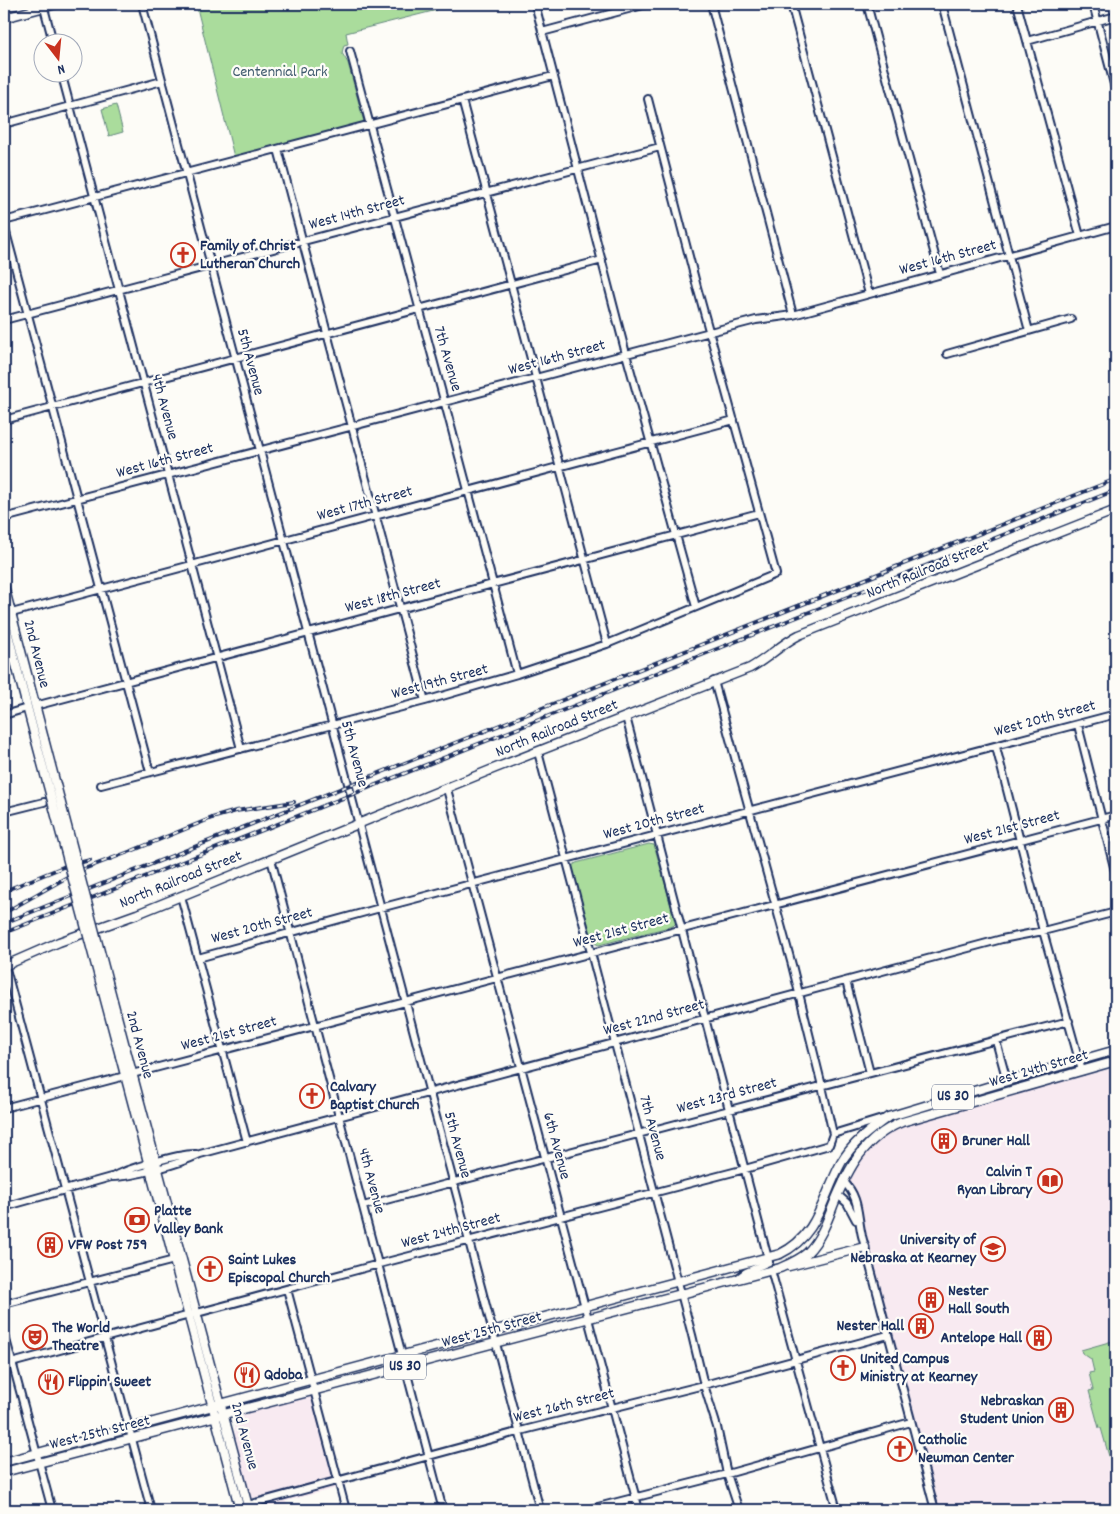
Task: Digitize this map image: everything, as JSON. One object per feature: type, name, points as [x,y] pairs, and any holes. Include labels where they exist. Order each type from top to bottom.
[{"type":"main road","points":[[4,18],[43,5],[56,4]]},
{"type":"main road","name":"North Railroad Street","points":[[5,966],[59,942],[180,896],[714,682],[757,664],[799,635],[1116,510]]},
{"type":"main road","name":"2nd Avenue","points":[[4,586],[7,614],[153,1166],[188,1316],[239,1509]]},
{"type":"main road","name":"2nd Avenue","points":[[4,619],[31,707]]},
{"type":"main road","name":"West 24th Street","points":[[826,1195],[841,1164],[855,1144],[873,1127],[888,1117],[1116,1050]]},
{"type":"main road","name":"West 24th Street","points":[[834,1204],[843,1182],[857,1158],[874,1138],[890,1127],[1116,1062]]},
{"type":"main road","name":"2nd Avenue","points":[[153,1166],[182,1258],[249,1508]]},
{"type":"main road","points":[[836,1175],[834,1186],[838,1195]]},
{"type":"main road","name":"West 25th Street","points":[[36,1453],[768,1258],[780,1254],[799,1243],[812,1227],[826,1195]]},
{"type":"main road","name":"West 25th Street","points":[[39,1463],[780,1268],[807,1252],[817,1240],[834,1204]]},
{"type":"main road","points":[[780,1268],[799,1265],[865,1247]]},
{"type":"main road","name":"US 30","points":[[4,1462],[36,1453]]},
{"type":"main road","name":"US 30","points":[[4,1472],[39,1463]]},
{"type":"street","name":"5th Avenue","points":[[142,4],[540,1510]]},
{"type":"street","points":[[535,4],[626,354],[696,607]]},
{"type":"street","points":[[542,32],[624,7],[647,4]]},
{"type":"street","points":[[711,4],[793,315]]},
{"type":"street","points":[[792,4],[869,294]]},
{"type":"street","points":[[868,4],[940,274]]},
{"type":"street","points":[[942,4],[1029,331]]},
{"type":"street","points":[[1017,4],[1080,236]]},
{"type":"street","points":[[1093,4],[1116,92]]},
{"type":"street","points":[[43,5],[50,32]]},
{"type":"street","points":[[1027,41],[1116,16]]},
{"type":"street","name":"7th Avenue","points":[[350,51],[470,491],[517,674]]},
{"type":"street","points":[[150,772],[4,223],[94,197],[553,76]]},
{"type":"street","points":[[4,124],[162,81]]},
{"type":"street","name":"4th Avenue","points":[[64,82],[241,749]]},
{"type":"street","points":[[648,99],[759,513]]},
{"type":"street","points":[[462,100],[606,644]]},
{"type":"street","name":"West 14th Street","points":[[4,320],[660,147]]},
{"type":"street","points":[[278,149],[425,701]]},
{"type":"street","name":"West 16th Street","points":[[4,518],[756,320],[793,315],[1116,226]]},
{"type":"street","points":[[4,420],[602,260]]},
{"type":"street","points":[[947,354],[1071,319]]},
{"type":"street","name":"West 17th Street","points":[[7,614],[734,420]]},
{"type":"street","name":"West 18th Street","points":[[4,715],[759,513]]},
{"type":"street","name":"West 19th Street","points":[[101,785],[425,701],[517,674],[606,644],[776,574],[759,513]]},
{"type":"street","points":[[714,682],[799,994],[833,1134]]},
{"type":"street","name":"West 20th Street","points":[[198,958],[380,908],[1116,714]]},
{"type":"street","points":[[626,717],[769,1262],[746,1272],[735,1280]]},
{"type":"street","points":[[1078,725],[1116,875]]},
{"type":"street","points":[[996,747],[1043,931],[1082,1071]]},
{"type":"street","name":"7th Avenue","points":[[538,752],[682,1294],[704,1385],[717,1427],[727,1474],[739,1510]]},
{"type":"street","name":"6th Avenue","points":[[447,789],[639,1510]]},
{"type":"street","points":[[4,812],[44,802]]},
{"type":"street","name":"West 21st Street","points":[[4,1108],[1116,815]]},
{"type":"street","name":"4th Avenue","points":[[271,858],[443,1510]]},
{"type":"street","points":[[180,896],[248,1142]]},
{"type":"street","name":"West 22nd Street","points":[[4,1207],[112,1178],[124,1171],[187,1160],[200,1154],[1002,939],[1043,931],[1116,912]]},
{"type":"street","points":[[5,966],[151,1510]]},
{"type":"street","points":[[846,981],[870,1073]]},
{"type":"street","name":"West 23rd Street","points":[[363,1206],[1069,1021]]},
{"type":"street","points":[[996,1041],[1007,1081]]},
{"type":"street","name":"West 24th Street","points":[[4,1366],[287,1288],[825,1147],[832,1142],[833,1134],[888,1117]]},
{"type":"street","points":[[843,1182],[854,1195],[859,1226],[934,1510]]},
{"type":"street","points":[[838,1195],[847,1203],[859,1226]]},
{"type":"street","points":[[4,1304],[182,1258]]},
{"type":"street","points":[[771,1270],[837,1510]]},
{"type":"street","points":[[287,1288],[346,1510]]},
{"type":"street","points":[[4,1332],[52,1510]]},
{"type":"street","name":"West 26th Street","points":[[249,1508],[338,1481],[519,1431],[704,1385],[888,1335]]},
{"type":"street","points":[[586,1510],[727,1474],[911,1422]]},
{"type":"street","points":[[229,1510],[239,1509]]},
{"type":"shaded area","name":"University of Nebraska at Kearney","points":[[1116,1067],[1116,1510],[940,1510],[857,1199],[854,1189],[846,1182],[860,1154],[890,1127],[908,1124]]},
{"type":"shaded area","points":[[320,1394],[319,1398],[345,1486],[286,1501],[288,1510],[253,1510],[235,1438],[234,1426],[239,1417]]},
{"type":"green space","name":"Centennial Park","points":[[196,4],[436,4],[437,10],[346,33],[348,44],[344,45],[342,53],[348,63],[364,122],[234,157]]},
{"type":"green space","points":[[116,105],[123,132],[109,136],[102,109]]},
{"type":"green space","points":[[649,844],[654,845],[676,923],[673,926],[599,945],[594,943],[572,866],[576,863]]},
{"type":"green space","points":[[1116,1340],[1116,1470],[1112,1467],[1089,1391],[1093,1390],[1089,1373],[1094,1372],[1091,1359],[1082,1353],[1081,1350]]},
{"type":"railway","points":[[4,923],[1116,479]]},
{"type":"railway","points":[[4,933],[1116,490]]},
{"type":"railway","points":[[4,913],[76,872],[212,818],[236,811],[294,802]]},
{"type":"railway","points":[[4,891],[63,867],[90,860]]},
{"type":"place","name":"Family of Christ Lutheran Church","points":[[183,255]]},
{"type":"place","name":"Calvary Baptist Church","points":[[312,1096]]},
{"type":"place","name":"Bruner Hall","points":[[944,1141]]},
{"type":"place","name":"Calvin T Ryan Library","points":[[1050,1181]]},
{"type":"place","name":"Platte Valley Bank","points":[[137,1220]]},
{"type":"place","name":"VFW Post 759","points":[[50,1245]]},
{"type":"place","name":"University of Nebraska at Kearney","points":[[993,1249]]},
{"type":"place","name":"Saint Lukes Episcopal Church","points":[[210,1269]]},
{"type":"place","name":"Nester Hall South","points":[[931,1300]]},
{"type":"place","name":"Nester Hall","points":[[921,1326]]},
{"type":"place","name":"The World Theatre","points":[[35,1337]]},
{"type":"place","name":"Antelope Hall","points":[[1039,1338]]},
{"type":"place","name":"United Campus Ministry at Kearney","points":[[843,1368]]},
{"type":"place","name":"Qdoba","points":[[247,1375]]},
{"type":"place","name":"Flippin' Sweet","points":[[51,1382]]},
{"type":"place","name":"Nebraskan Student Union","points":[[1061,1410]]},
{"type":"place","name":"Catholic Newman Center","points":[[900,1449]]}]
